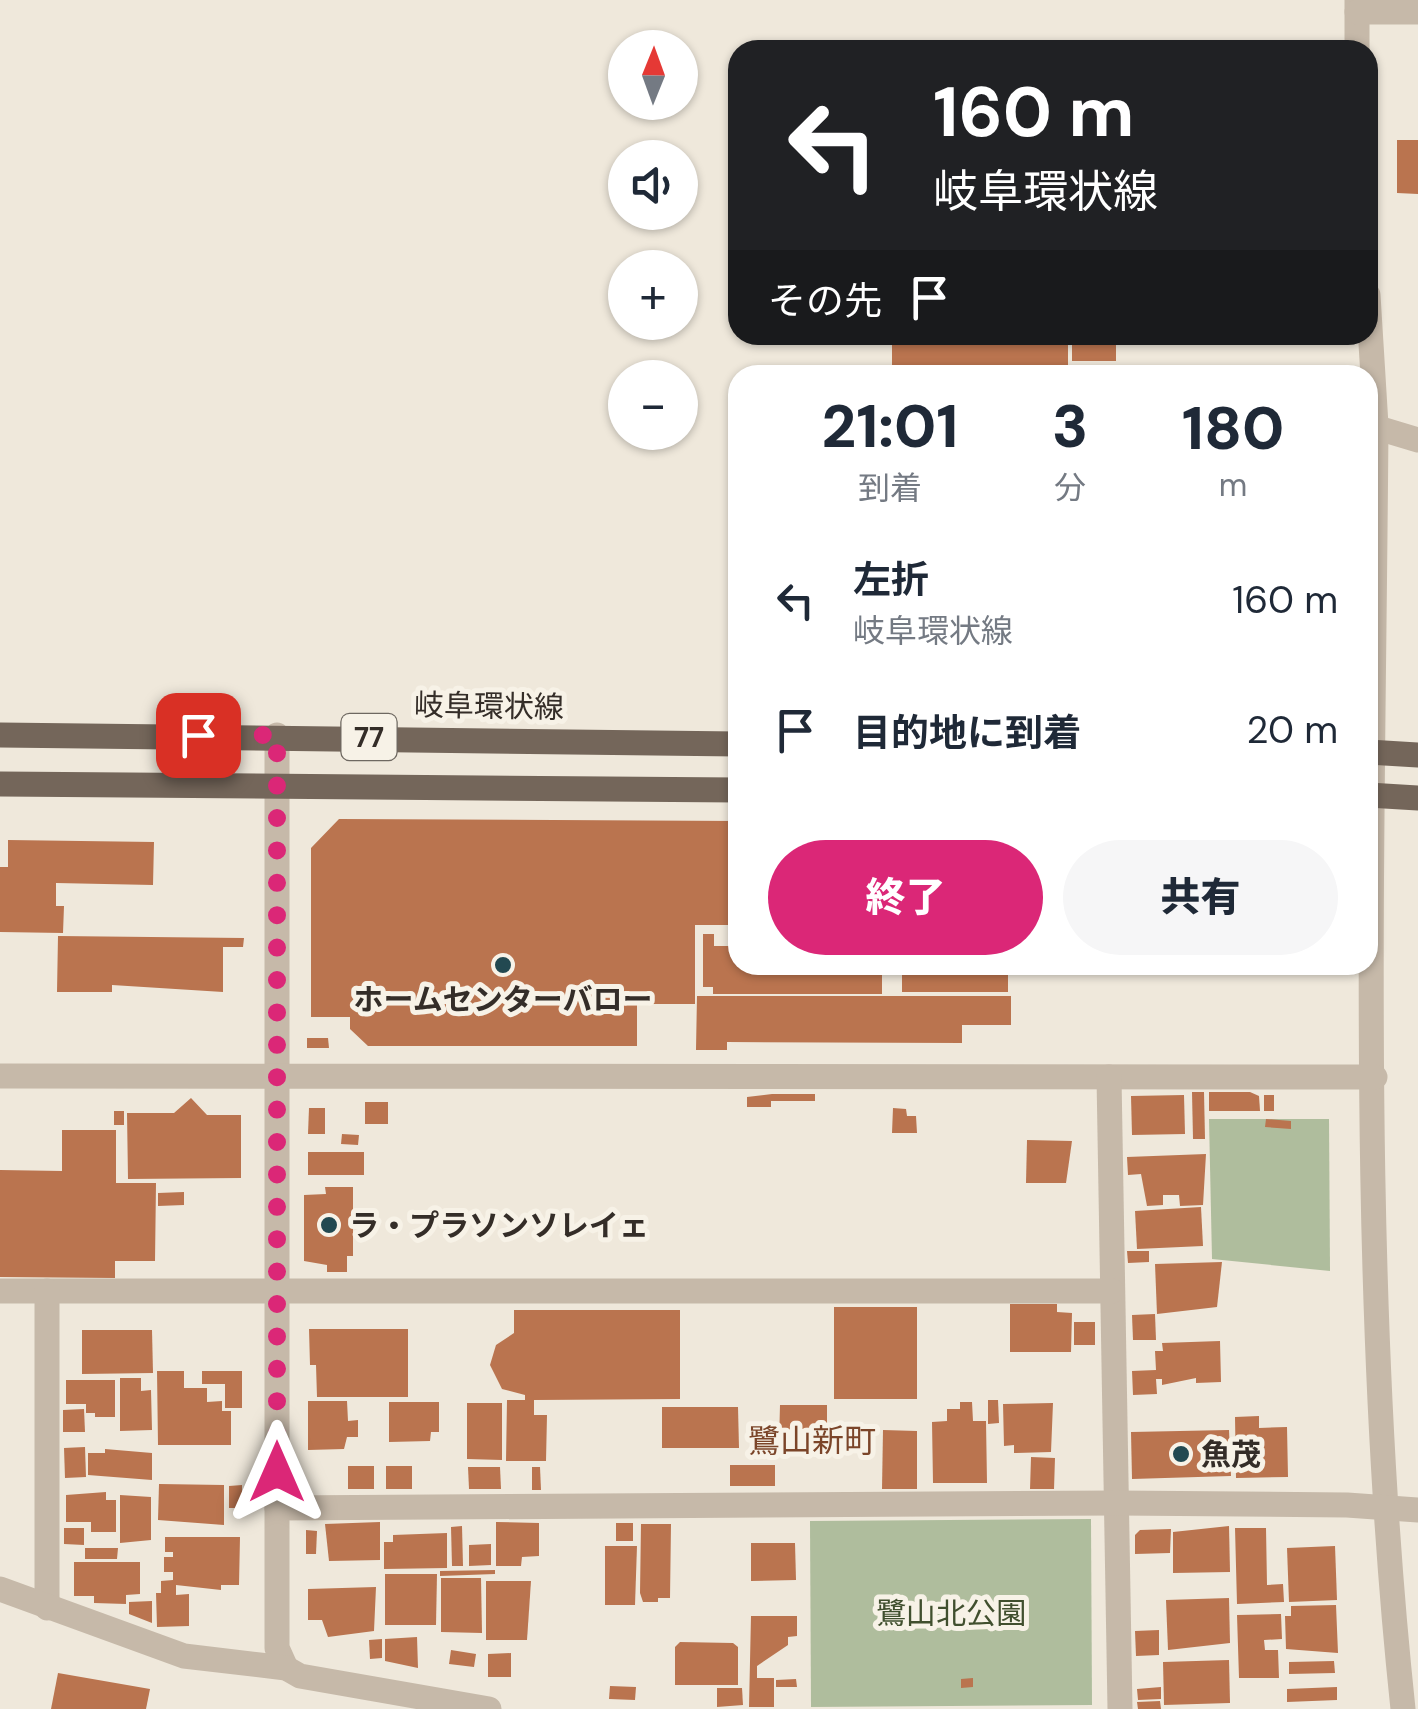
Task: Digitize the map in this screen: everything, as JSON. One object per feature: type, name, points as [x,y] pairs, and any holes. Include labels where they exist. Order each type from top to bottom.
[{"type":"main road","name":"岐阜環状線","points":[[0,735],[277,735],[728,744]]},
{"type":"main road","points":[[1378,752],[1418,755]]},
{"type":"main road","name":"77","points":[[0,784],[728,790]]},
{"type":"main road","points":[[1378,796],[1418,798]]},
{"type":"street","points":[[1358,40],[1357,6],[1418,12]]},
{"type":"street","points":[[1378,427],[1418,440]]},
{"type":"street","points":[[277,735],[277,1648],[286,1668]]},
{"type":"street","points":[[1374,975],[1376,1265],[1387,1508],[1403,1709]]},
{"type":"street","points":[[0,1076],[1375,1078]]},
{"type":"street","points":[[1109,1077],[1120,1709]]},
{"type":"street","points":[[0,1290],[1112,1290]]},
{"type":"street","points":[[47,1291],[47,1608]]},
{"type":"street","points":[[276,1508],[1117,1503],[1418,1510]]},
{"type":"street","points":[[0,1590],[184,1656],[286,1668],[300,1676],[489,1709]]},
{"type":"green space","points":[[1209,1119],[1329,1119],[1330,1271],[1212,1259]]},
{"type":"green space","name":"鷺山北公園","points":[[1091,1519],[1092,1705],[811,1707],[810,1521]]},
{"type":"building","points":[[1397,140],[1418,140],[1418,194],[1397,193]]},
{"type":"building","points":[[892,345],[1068,345],[1068,365],[892,365]]},
{"type":"building","points":[[1072,345],[1116,345],[1116,361],[1072,361]]},
{"type":"building","name":"ホームセンターバロー","points":[[339,819],[728,821],[728,925],[695,925],[695,1004],[637,1004],[637,1046],[368,1046],[350,1029],[350,1017],[311,1017],[311,848]]},
{"type":"building","points":[[8,840],[154,842],[153,885],[56,883],[56,906],[64,906],[63,933],[0,932],[0,867],[8,867]]},
{"type":"building","points":[[703,934],[714,934],[714,946],[728,946],[728,975],[882,975],[882,994],[713,994],[713,987],[703,987]]},
{"type":"building","points":[[58,936],[244,938],[243,947],[223,947],[223,992],[112,985],[112,992],[57,992]]},
{"type":"building","points":[[902,975],[1008,975],[1008,992],[902,992]]},
{"type":"building","points":[[697,996],[1011,996],[1011,1025],[962,1025],[962,1043],[727,1042],[727,1050],[696,1050]]},
{"type":"building","points":[[307,1038],[328,1038],[329,1048],[307,1048]]},
{"type":"building","points":[[1192,1092],[1204,1092],[1205,1139],[1193,1139]]},
{"type":"building","points":[[1209,1092],[1250,1092],[1259,1096],[1260,1111],[1209,1111]]},
{"type":"building","points":[[815,1094],[815,1101],[771,1101],[771,1107],[747,1107],[747,1097]]},
{"type":"building","points":[[1184,1095],[1185,1134],[1132,1135],[1131,1096]]},
{"type":"building","points":[[1264,1095],[1274,1095],[1274,1111],[1264,1111]]},
{"type":"building","points":[[191,1098],[207,1115],[241,1115],[241,1178],[128,1179],[127,1113],[174,1113]]},
{"type":"building","points":[[365,1102],[388,1102],[388,1124],[365,1124]]},
{"type":"building","points":[[309,1108],[325,1108],[325,1134],[308,1134]]},
{"type":"building","points":[[893,1108],[906,1109],[907,1116],[916,1116],[917,1133],[892,1133]]},
{"type":"building","points":[[114,1111],[124,1111],[124,1125],[114,1125]]},
{"type":"building","points":[[1266,1119],[1291,1121],[1291,1129],[1265,1127]]},
{"type":"building","points":[[62,1130],[116,1130],[116,1183],[156,1183],[155,1261],[115,1261],[115,1278],[0,1277],[0,1170],[62,1171]]},
{"type":"building","points":[[342,1134],[359,1135],[358,1145],[341,1144]]},
{"type":"building","points":[[1027,1140],[1072,1141],[1066,1183],[1026,1183]]},
{"type":"building","points":[[308,1152],[364,1152],[364,1175],[308,1175]]},
{"type":"building","points":[[1206,1154],[1203,1205],[1180,1206],[1179,1195],[1163,1195],[1163,1205],[1147,1206],[1141,1174],[1128,1175],[1127,1157]]},
{"type":"building","name":"ラ・プラソンソレイェ","points":[[325,1187],[353,1187],[353,1256],[347,1256],[347,1272],[327,1272],[327,1265],[304,1261],[304,1195],[326,1194]]},
{"type":"building","points":[[184,1192],[184,1205],[158,1206],[158,1193]]},
{"type":"building","points":[[1201,1207],[1203,1246],[1137,1249],[1135,1211]]},
{"type":"building","points":[[1127,1251],[1149,1251],[1149,1262],[1128,1263]]},
{"type":"building","points":[[1222,1262],[1217,1307],[1157,1314],[1155,1264]]},
{"type":"building","points":[[1010,1304],[1057,1304],[1057,1312],[1072,1313],[1071,1352],[1010,1352]]},
{"type":"building","points":[[834,1307],[917,1307],[917,1399],[834,1399]]},
{"type":"building","points":[[514,1310],[680,1310],[680,1399],[534,1400],[534,1415],[547,1415],[546,1461],[506,1461],[507,1400],[525,1400],[525,1395],[502,1389],[490,1365],[496,1345],[514,1333]]},
{"type":"building","points":[[1155,1314],[1156,1340],[1133,1340],[1132,1315]]},
{"type":"building","points":[[1074,1322],[1095,1322],[1095,1345],[1074,1345]]},
{"type":"building","points":[[309,1329],[408,1329],[408,1397],[317,1397],[316,1365],[310,1365]]},
{"type":"building","points":[[82,1330],[152,1330],[153,1373],[82,1374]]},
{"type":"building","points":[[1220,1341],[1221,1382],[1196,1383],[1196,1378],[1162,1385],[1162,1379],[1156,1379],[1157,1394],[1133,1395],[1132,1371],[1156,1370],[1155,1351],[1163,1351],[1162,1343]]},
{"type":"building","points":[[157,1371],[184,1371],[184,1388],[207,1388],[207,1402],[222,1401],[222,1411],[231,1411],[231,1445],[158,1445]]},
{"type":"building","points":[[202,1371],[242,1371],[242,1408],[225,1408],[225,1384],[202,1384]]},
{"type":"building","points":[[120,1378],[141,1378],[141,1391],[151,1390],[152,1430],[120,1431]]},
{"type":"building","points":[[66,1380],[115,1380],[115,1417],[86,1413],[86,1404],[66,1404]]},
{"type":"building","points":[[988,1400],[998,1400],[999,1423],[988,1424]]},
{"type":"building","points":[[308,1401],[347,1401],[348,1421],[358,1420],[358,1437],[347,1437],[344,1449],[308,1450]]},
{"type":"building","points":[[389,1402],[439,1402],[439,1432],[431,1432],[430,1441],[389,1442]]},
{"type":"building","points":[[960,1402],[972,1402],[973,1421],[986,1421],[987,1483],[933,1483],[932,1422],[947,1421],[947,1409],[960,1409]]},
{"type":"building","points":[[467,1403],[502,1403],[502,1460],[467,1459]]},
{"type":"building","points":[[1053,1403],[1051,1452],[1014,1453],[1014,1445],[1004,1446],[1003,1404]]},
{"type":"building","points":[[780,1405],[827,1405],[827,1444],[812,1443],[812,1450],[779,1443]]},
{"type":"building","points":[[662,1407],[738,1407],[739,1448],[662,1448]]},
{"type":"building","points":[[84,1409],[85,1432],[63,1432],[63,1410]]},
{"type":"building","points":[[1259,1416],[1259,1428],[1287,1427],[1288,1477],[1236,1478],[1235,1417]]},
{"type":"building","points":[[883,1430],[917,1431],[917,1489],[882,1489]]},
{"type":"building","name":"魚茂","points":[[1229,1430],[1231,1476],[1132,1479],[1131,1432]]},
{"type":"building","points":[[85,1447],[86,1477],[65,1478],[64,1448]]},
{"type":"building","points":[[105,1449],[152,1453],[152,1480],[88,1475],[88,1453],[105,1453]]},
{"type":"building","points":[[1031,1457],[1055,1458],[1054,1489],[1030,1489]]},
{"type":"building","points":[[730,1465],[775,1465],[775,1486],[730,1486]]},
{"type":"building","points":[[348,1466],[374,1466],[374,1489],[348,1489]]},
{"type":"building","points":[[386,1466],[412,1466],[412,1489],[386,1489]]},
{"type":"building","points":[[468,1467],[500,1467],[501,1489],[469,1489]]},
{"type":"building","points":[[532,1467],[540,1467],[541,1490],[532,1490]]},
{"type":"building","points":[[159,1484],[224,1485],[224,1525],[158,1520]]},
{"type":"building","points":[[242,1485],[242,1508],[229,1508],[229,1486]]},
{"type":"building","points":[[106,1492],[106,1500],[116,1500],[116,1532],[91,1532],[91,1522],[66,1522],[66,1495]]},
{"type":"building","points":[[120,1495],[151,1497],[151,1540],[120,1543]]},
{"type":"building","points":[[380,1522],[380,1560],[329,1561],[325,1524]]},
{"type":"building","points":[[496,1522],[539,1523],[539,1556],[522,1557],[521,1566],[496,1566]]},
{"type":"building","points":[[616,1523],[633,1523],[633,1541],[616,1541]]},
{"type":"building","points":[[641,1524],[671,1524],[670,1598],[658,1598],[658,1602],[643,1602],[640,1593]]},
{"type":"building","points":[[462,1526],[463,1566],[452,1566],[451,1527]]},
{"type":"building","points":[[1229,1526],[1230,1572],[1173,1573],[1173,1532]]},
{"type":"building","points":[[64,1528],[84,1528],[84,1545],[64,1544]]},
{"type":"building","points":[[1235,1528],[1266,1528],[1267,1585],[1283,1584],[1284,1602],[1237,1604]]},
{"type":"building","points":[[1171,1529],[1170,1553],[1135,1554],[1135,1535],[1140,1530]]},
{"type":"building","points":[[306,1530],[317,1531],[316,1554],[306,1554]]},
{"type":"building","points":[[447,1533],[447,1568],[384,1569],[384,1542],[393,1542],[393,1535]]},
{"type":"building","points":[[165,1537],[240,1537],[239,1585],[221,1585],[221,1590],[176,1585],[176,1595],[189,1594],[189,1626],[157,1627],[156,1593],[161,1593],[161,1581],[173,1580],[173,1572],[164,1572],[164,1557],[173,1557],[173,1552],[165,1552]]},
{"type":"building","points":[[751,1543],[795,1543],[796,1580],[751,1581]]},
{"type":"building","points":[[491,1544],[491,1565],[469,1566],[469,1545]]},
{"type":"building","points":[[605,1546],[637,1546],[635,1605],[605,1605]]},
{"type":"building","points":[[1335,1546],[1337,1600],[1289,1602],[1287,1548]]},
{"type":"building","points":[[85,1548],[118,1548],[117,1559],[85,1559]]},
{"type":"building","points":[[74,1562],[140,1562],[140,1594],[126,1595],[126,1604],[94,1603],[94,1596],[74,1596]]},
{"type":"building","points":[[495,1570],[495,1574],[440,1576],[440,1571]]},
{"type":"building","points":[[385,1574],[437,1574],[436,1625],[385,1625]]},
{"type":"building","points":[[441,1578],[481,1578],[482,1633],[441,1632]]},
{"type":"building","points":[[486,1581],[531,1581],[527,1640],[486,1640]]},
{"type":"building","points":[[376,1587],[374,1631],[328,1637],[322,1620],[308,1620],[308,1589]]},
{"type":"building","points":[[1229,1598],[1230,1643],[1168,1650],[1166,1600]]},
{"type":"building","points":[[152,1601],[152,1623],[129,1614],[129,1602]]},
{"type":"building","points":[[1336,1605],[1338,1653],[1286,1649],[1285,1616],[1291,1616],[1291,1606]]},
{"type":"building","points":[[1281,1614],[1282,1639],[1264,1640],[1265,1650],[1278,1650],[1279,1678],[1239,1678],[1237,1615]]},
{"type":"building","points":[[751,1616],[797,1616],[797,1636],[788,1637],[788,1645],[757,1666],[757,1678],[774,1678],[774,1707],[749,1707]]},
{"type":"building","points":[[1159,1630],[1159,1655],[1136,1656],[1135,1631]]},
{"type":"building","points":[[417,1637],[418,1668],[385,1661],[385,1639]]},
{"type":"building","points":[[382,1639],[382,1658],[370,1659],[369,1640]]},
{"type":"building","points":[[680,1642],[733,1643],[738,1647],[738,1685],[675,1685],[675,1647]]},
{"type":"building","points":[[451,1650],[476,1654],[474,1667],[449,1664]]},
{"type":"building","points":[[511,1653],[511,1677],[488,1677],[488,1654]]},
{"type":"building","points":[[1229,1660],[1230,1703],[1164,1705],[1163,1662]]},
{"type":"building","points":[[1334,1661],[1335,1673],[1289,1674],[1289,1662]]},
{"type":"building","points":[[58,1673],[150,1689],[146,1709],[51,1709]]},
{"type":"building","points":[[973,1678],[973,1687],[961,1688],[961,1679]]},
{"type":"building","points":[[796,1679],[797,1687],[776,1687],[776,1680]]},
{"type":"building","points":[[610,1686],[636,1687],[635,1700],[609,1699]]},
{"type":"building","points":[[1161,1687],[1161,1699],[1138,1700],[1137,1689]]},
{"type":"building","points":[[1337,1687],[1337,1700],[1287,1702],[1287,1689]]},
{"type":"building","points":[[717,1688],[742,1688],[743,1705],[717,1707]]},
{"type":"building","points":[[1160,1701],[1161,1709],[1138,1709],[1137,1702]]},
{"type":"place","name":"ホームセンターバロー","points":[[503,965]]},
{"type":"place","name":"ラ・プラソンソレイェ","points":[[329,1225]]},
{"type":"place","name":"魚茂","points":[[1181,1454]]},
{"type":"district","name":"鷺山新町","points":[[812,1441]]},
{"type":"route","points":[[198,735],[277,735],[277,1472]]}]
